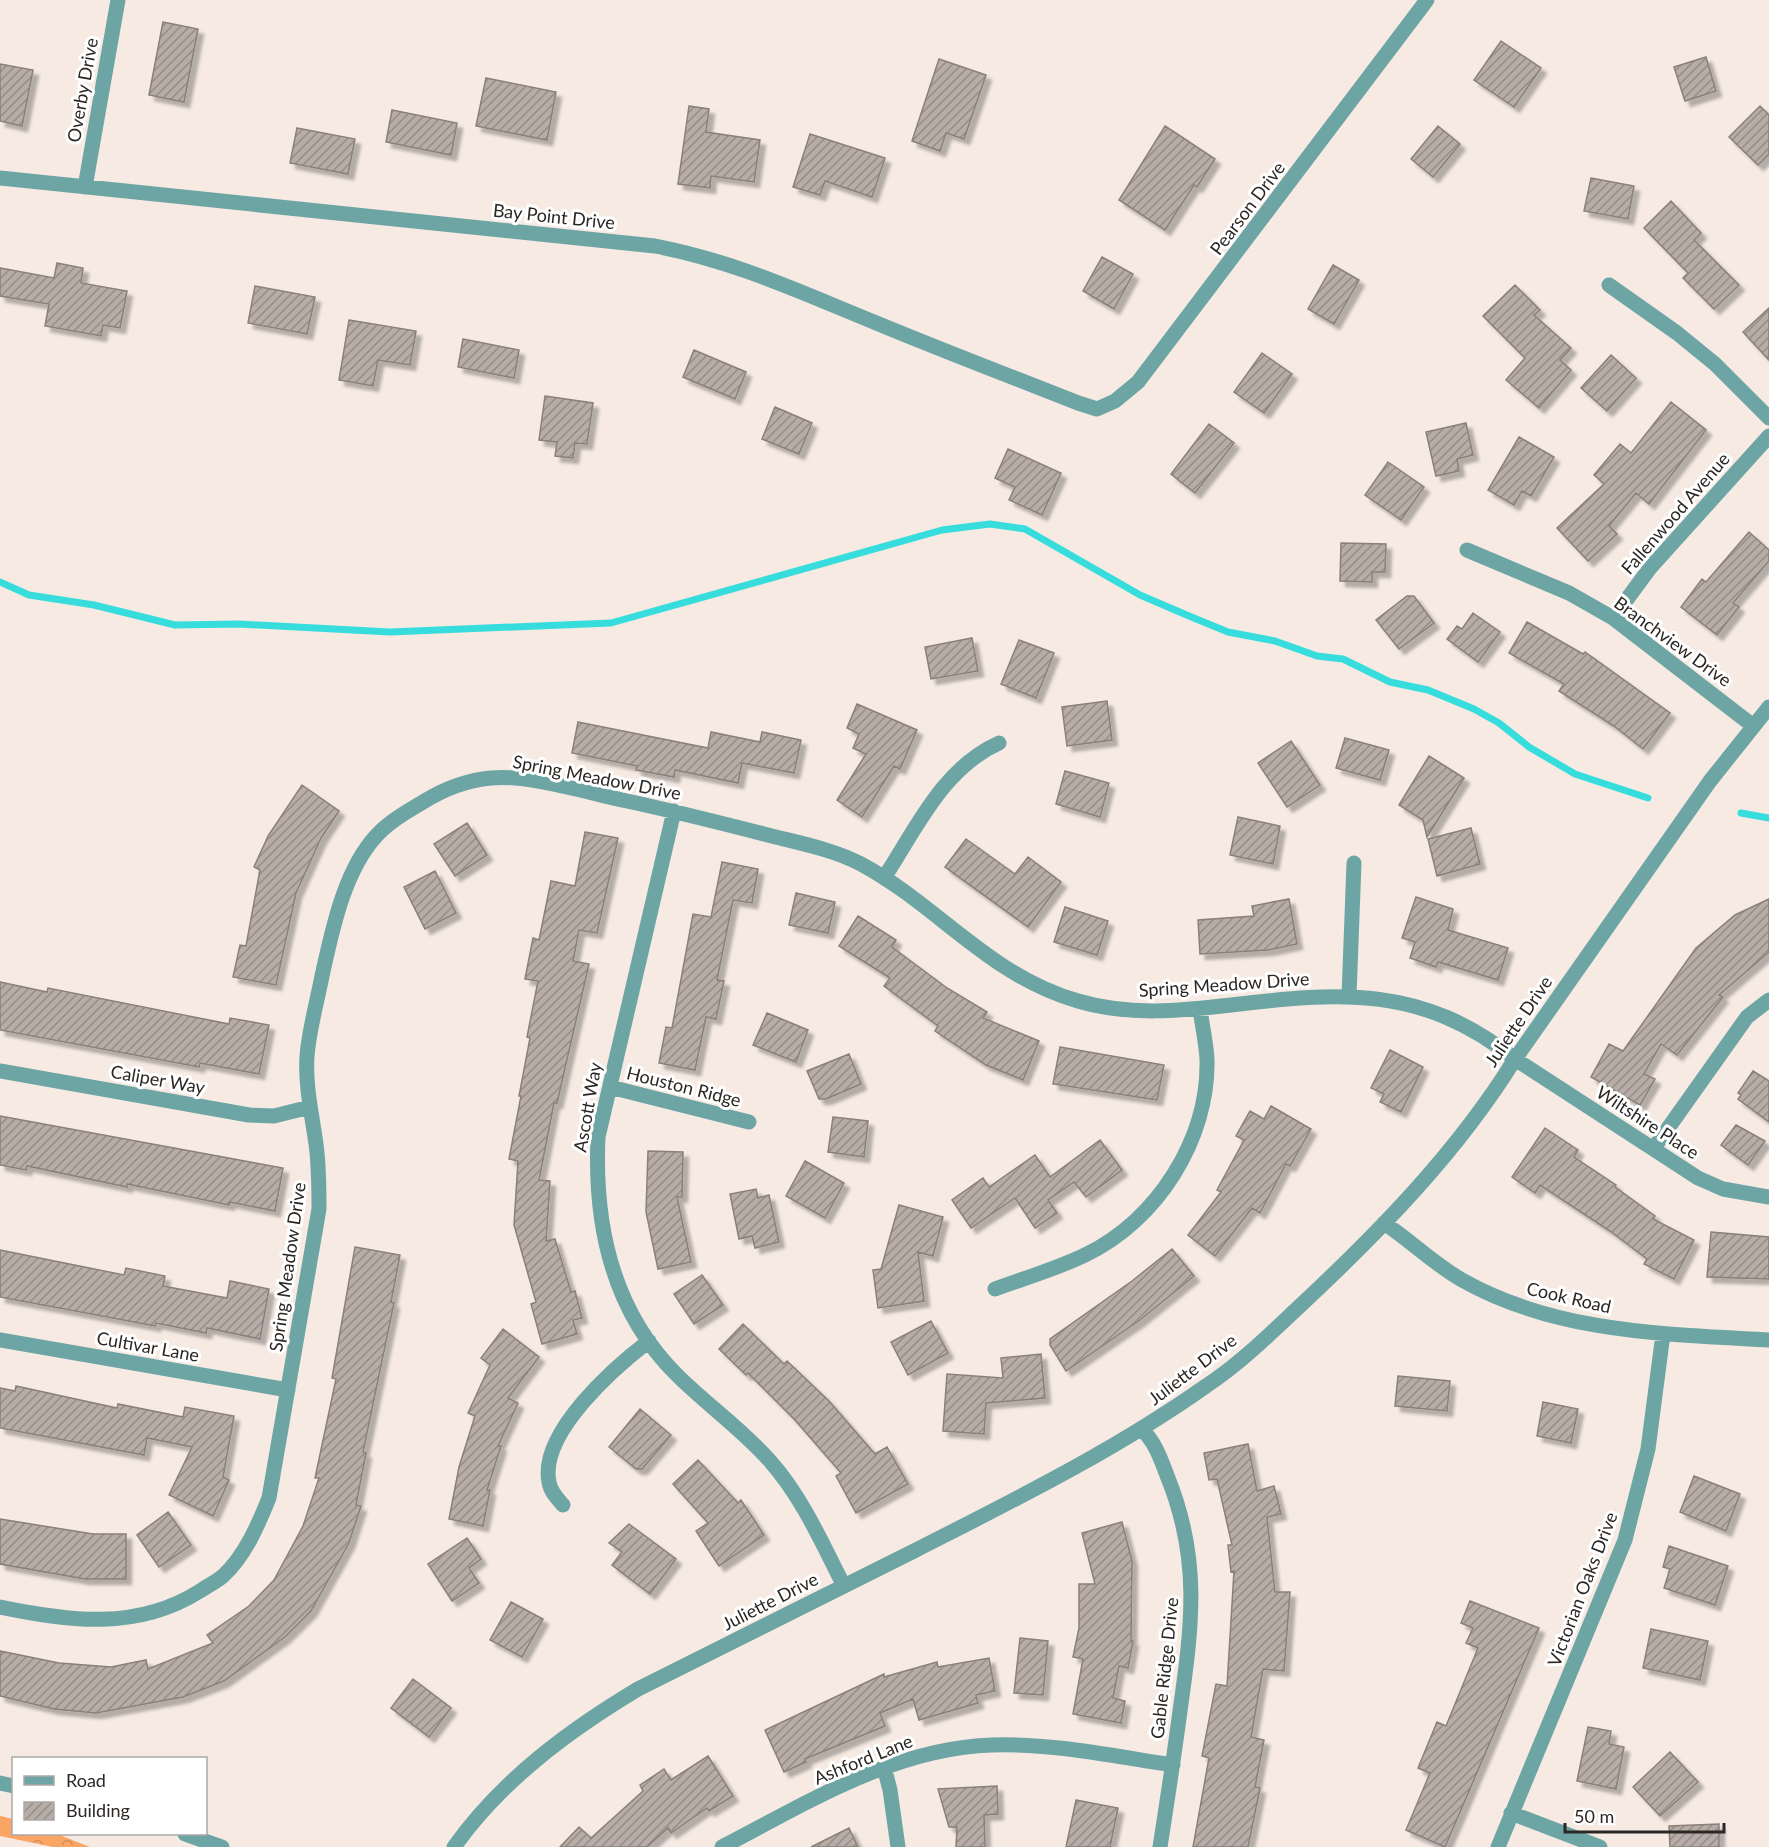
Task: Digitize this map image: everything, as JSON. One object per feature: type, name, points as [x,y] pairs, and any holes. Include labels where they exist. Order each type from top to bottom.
[{"type":"street","name":"Overby Drive","points":[[85,187],[118,0]]},
{"type":"street","name":"Pearson Drive","points":[[1078,403],[1097,409],[1115,401],[1138,382],[1197,307],[1427,0]]},
{"type":"street","name":"Bay Point Drive","points":[[0,178],[655,246],[702,255],[753,271],[1078,403]]},
{"type":"street","points":[[1609,285],[1677,333],[1715,364],[1769,418]]},
{"type":"street","name":"Fallenwood Avenue","points":[[1613,618],[1657,560],[1769,436]]},
{"type":"street","name":"Branchview Drive","points":[[1467,550],[1569,593],[1613,618],[1752,725]]},
{"type":"street","name":"Juliette Drive","points":[[454,1847],[501,1792],[542,1754],[588,1719],[638,1689],[1062,1477],[1142,1430],[1210,1384],[1244,1356],[1348,1261],[1450,1149],[1491,1097],[1515,1059],[1752,725],[1769,706]]},
{"type":"street","points":[[884,878],[946,783],[964,764],[999,743]]},
{"type":"street","name":"Spring Meadow Drive","points":[[0,1607],[76,1620],[135,1617],[169,1607],[223,1576],[257,1529],[269,1498],[319,1209],[320,1173],[310,1107],[307,1055],[334,921],[358,863],[377,835],[394,821],[443,790],[493,777],[537,782],[674,812],[819,848],[856,862],[884,878],[1014,975],[1080,1002],[1116,1010],[1157,1012],[1307,996],[1383,998],[1443,1016],[1492,1041],[1515,1059]]},
{"type":"street","name":"Ascott Way","points":[[674,812],[598,1137],[596,1181],[599,1217],[610,1264],[621,1293],[649,1341],[674,1373],[750,1439],[772,1462],[809,1519],[844,1586]]},
{"type":"street","points":[[1349,996],[1354,863]]},
{"type":"street","points":[[1654,1148],[1747,1017],[1769,1000]]},
{"type":"street","points":[[995,1289],[1086,1255],[1111,1240],[1135,1221],[1159,1196],[1178,1168],[1194,1133],[1203,1098],[1207,1060],[1200,1009]]},
{"type":"street","name":"Wiltshire Place","points":[[1515,1059],[1698,1178],[1723,1189],[1769,1197]]},
{"type":"street","name":"Caliper Way","points":[[0,1071],[249,1115],[274,1116],[310,1107]]},
{"type":"street","name":"Houston Ridge","points":[[610,1087],[748,1122]]},
{"type":"street","name":"Cook Road","points":[[1384,1223],[1460,1279],[1501,1300],[1540,1314],[1575,1323],[1663,1334],[1769,1340]]},
{"type":"street","name":"Victorian Oaks Drive","points":[[1498,1847],[1625,1540],[1648,1449],[1663,1334]]},
{"type":"street","name":"Cultivar Lane","points":[[0,1340],[288,1390]]},
{"type":"street","points":[[563,1505],[549,1484],[548,1474],[554,1449],[587,1396],[612,1370],[649,1341]]},
{"type":"street","name":"Gable Ridge Drive","points":[[1142,1430],[1161,1459],[1176,1499],[1186,1537],[1192,1579],[1192,1630],[1160,1847]]},
{"type":"street","name":"Ashford Lane","points":[[722,1847],[843,1784],[884,1767],[946,1750],[990,1745],[1035,1745],[1173,1765]]},
{"type":"street","points":[[884,1767],[890,1790],[898,1847]]},
{"type":"street","points":[[1511,1813],[1600,1847]]},
{"type":"street","points":[[190,1835],[222,1847]]},
{"type":"green space","points":[[0,1816],[12,1819],[12,1835],[60,1835],[90,1847],[53,1847],[0,1836]]},
{"type":"building","points":[[163,22],[198,29],[184,102],[149,95]]},
{"type":"building","points":[[1501,41],[1541,68],[1514,107],[1474,80]]},
{"type":"building","points":[[1706,57],[1716,91],[1685,101],[1674,67]]},
{"type":"building","points":[[939,59],[986,75],[964,139],[946,133],[940,151],[912,141]]},
{"type":"building","points":[[0,64],[33,70],[22,126],[0,121]]},
{"type":"building","points":[[486,78],[556,92],[547,140],[476,126]]},
{"type":"building","points":[[689,106],[709,109],[706,132],[760,140],[754,182],[711,176],[710,188],[678,184]]},
{"type":"building","points":[[1760,106],[1769,115],[1769,154],[1758,165],[1729,137]]},
{"type":"building","points":[[392,110],[457,123],[451,155],[386,142]]},
{"type":"building","points":[[1165,126],[1215,159],[1197,187],[1194,185],[1165,230],[1119,200]]},
{"type":"building","points":[[1438,126],[1460,144],[1433,177],[1411,159]]},
{"type":"building","points":[[297,128],[355,139],[348,174],[290,163]]},
{"type":"building","points":[[810,134],[885,158],[872,197],[825,181],[820,195],[793,187]]},
{"type":"building","points":[[1591,178],[1634,186],[1628,219],[1584,211]]},
{"type":"building","points":[[1671,201],[1701,233],[1694,240],[1739,285],[1714,309],[1683,278],[1688,273],[1644,228]]},
{"type":"building","points":[[1102,257],[1133,274],[1114,309],[1083,291]]},
{"type":"building","points":[[57,263],[83,268],[81,283],[127,291],[120,328],[103,325],[101,336],[45,326],[49,304],[0,296],[0,268],[54,278]]},
{"type":"building","points":[[1333,265],[1359,280],[1334,324],[1308,309]]},
{"type":"building","points":[[1515,285],[1540,310],[1534,315],[1571,348],[1560,360],[1571,370],[1539,408],[1506,380],[1525,358],[1483,316]]},
{"type":"building","points":[[255,286],[315,297],[307,334],[248,323]]},
{"type":"building","points":[[1769,308],[1769,360],[1743,332]]},
{"type":"building","points":[[349,320],[416,331],[410,365],[378,360],[373,386],[339,380]]},
{"type":"building","points":[[463,339],[519,350],[514,378],[458,367]]},
{"type":"building","points":[[694,350],[746,372],[735,399],[683,377]]},
{"type":"building","points":[[1262,353],[1292,374],[1264,413],[1234,392]]},
{"type":"building","points":[[1611,355],[1636,378],[1607,411],[1581,388]]},
{"type":"building","points":[[545,396],[593,403],[587,444],[575,443],[573,458],[555,456],[557,442],[539,440]]},
{"type":"building","points":[[1671,402],[1706,430],[1649,504],[1636,493],[1609,526],[1617,534],[1588,561],[1557,528],[1604,484],[1594,475],[1620,444],[1631,453]]},
{"type":"building","points":[[775,407],[812,423],[799,454],[762,439]]},
{"type":"building","points":[[1466,423],[1473,455],[1457,459],[1459,471],[1436,476],[1426,432]]},
{"type":"building","points":[[1209,424],[1234,443],[1195,493],[1171,474]]},
{"type":"building","points":[[1519,437],[1554,457],[1531,496],[1522,491],[1514,505],[1488,490]]},
{"type":"building","points":[[1008,449],[1061,473],[1042,515],[1009,500],[1015,487],[995,478]]},
{"type":"building","points":[[1388,462],[1424,487],[1401,520],[1365,495]]},
{"type":"building","points":[[1749,532],[1769,550],[1769,561],[1733,603],[1739,607],[1717,635],[1681,607],[1702,579],[1706,582]]},
{"type":"building","points":[[1341,543],[1386,544],[1385,572],[1372,572],[1372,582],[1340,581]]},
{"type":"building","points":[[1407,596],[1414,596],[1434,623],[1399,649],[1376,620]]},
{"type":"building","points":[[1473,613],[1500,632],[1478,662],[1447,639],[1457,626],[1462,629]]},
{"type":"building","points":[[1527,622],[1583,654],[1585,652],[1670,713],[1643,749],[1614,726],[1559,691],[1564,684],[1509,653]]},
{"type":"building","points":[[972,638],[978,671],[931,679],[925,647]]},
{"type":"building","points":[[1019,640],[1054,653],[1036,698],[1001,684]]},
{"type":"building","points":[[1107,701],[1112,740],[1067,746],[1062,707]]},
{"type":"building","points":[[857,704],[917,730],[900,769],[894,766],[862,817],[837,800],[866,754],[853,748],[859,734],[847,728]]},
{"type":"building","points":[[578,722],[708,748],[711,732],[760,742],[762,732],[801,740],[794,773],[742,763],[738,783],[675,770],[674,777],[636,770],[637,766],[572,753]]},
{"type":"building","points":[[1345,738],[1389,750],[1380,780],[1336,768]]},
{"type":"building","points":[[1291,741],[1320,785],[1287,807],[1258,763]]},
{"type":"building","points":[[1429,756],[1464,778],[1427,837],[1423,820],[1399,805]]},
{"type":"building","points":[[1065,771],[1109,783],[1100,817],[1056,804]]},
{"type":"building","points":[[302,785],[339,811],[321,838],[296,893],[276,985],[233,977],[240,945],[246,946],[260,870],[254,867],[268,836]]},
{"type":"building","points":[[1238,817],[1280,826],[1273,864],[1230,855]]},
{"type":"building","points":[[467,823],[487,855],[455,876],[434,844]]},
{"type":"building","points":[[1471,828],[1480,864],[1437,876],[1428,839]]},
{"type":"building","points":[[585,832],[618,838],[597,933],[579,930],[573,961],[589,964],[557,1103],[554,1103],[539,1180],[550,1181],[546,1241],[555,1239],[571,1292],[575,1291],[582,1318],[573,1320],[577,1334],[542,1344],[531,1304],[536,1302],[514,1225],[518,1161],[509,1159],[530,1038],[527,1037],[538,981],[525,979],[533,938],[539,940],[551,881],[575,886]]},
{"type":"building","points":[[966,839],[1015,874],[1028,857],[1061,882],[1028,927],[945,867]]},
{"type":"building","points":[[722,862],[758,869],[752,903],[733,900],[717,980],[724,981],[716,1019],[706,1017],[695,1070],[659,1063],[666,1027],[672,1028],[693,914],[711,917]]},
{"type":"building","points":[[435,871],[456,913],[425,929],[404,887]]},
{"type":"building","points":[[796,893],[835,902],[828,933],[789,925]]},
{"type":"building","points":[[1416,897],[1453,909],[1448,930],[1508,948],[1498,980],[1438,962],[1436,967],[1410,958],[1415,942],[1402,938]]},
{"type":"building","points":[[1289,899],[1297,944],[1268,950],[1200,954],[1198,920],[1254,916],[1252,906]]},
{"type":"building","points":[[1769,899],[1769,952],[1719,995],[1723,997],[1677,1055],[1661,1044],[1644,1074],[1655,1079],[1640,1105],[1591,1077],[1609,1044],[1623,1051],[1696,948],[1735,915]]},
{"type":"building","points":[[1065,907],[1108,921],[1097,955],[1054,942]]},
{"type":"building","points":[[858,916],[896,940],[892,947],[947,988],[987,1012],[983,1018],[1039,1041],[1023,1080],[986,1065],[935,1031],[938,1026],[884,986],[890,978],[839,946]]},
{"type":"building","points":[[0,982],[47,992],[48,988],[229,1024],[230,1018],[269,1025],[259,1074],[200,1063],[199,1067],[0,1030]]},
{"type":"building","points":[[767,1013],[808,1030],[796,1062],[753,1045]]},
{"type":"building","points":[[1060,1047],[1164,1065],[1157,1100],[1053,1084]]},
{"type":"building","points":[[1390,1050],[1423,1067],[1401,1112],[1380,1102],[1384,1094],[1371,1088]]},
{"type":"building","points":[[849,1054],[861,1084],[826,1099],[819,1099],[807,1071]]},
{"type":"building","points":[[1753,1071],[1769,1081],[1769,1122],[1738,1099],[1741,1095],[1738,1093]]},
{"type":"building","points":[[1271,1106],[1311,1129],[1290,1166],[1286,1164],[1260,1213],[1252,1208],[1215,1256],[1188,1235],[1221,1192],[1217,1190],[1244,1140],[1236,1136],[1250,1111],[1264,1119]]},
{"type":"building","points":[[0,1116],[283,1168],[275,1211],[230,1202],[229,1205],[127,1184],[127,1187],[27,1166],[26,1170],[0,1165]]},
{"type":"building","points":[[833,1117],[868,1121],[864,1157],[828,1152]]},
{"type":"building","points":[[1736,1125],[1765,1141],[1748,1165],[1721,1145]]},
{"type":"building","points":[[1545,1128],[1578,1150],[1574,1157],[1616,1185],[1615,1187],[1655,1216],[1653,1219],[1694,1240],[1674,1279],[1644,1264],[1647,1259],[1610,1231],[1540,1185],[1535,1193],[1512,1177]]},
{"type":"building","points":[[1100,1140],[1122,1170],[1086,1197],[1074,1182],[1048,1200],[1057,1213],[1035,1228],[1015,1198],[971,1228],[952,1200],[983,1178],[989,1187],[1035,1155],[1050,1177]]},
{"type":"building","points":[[648,1151],[683,1152],[682,1197],[677,1197],[691,1262],[658,1269],[646,1212]]},
{"type":"building","points":[[805,1161],[844,1183],[825,1218],[786,1196]]},
{"type":"building","points":[[756,1189],[758,1198],[769,1195],[779,1242],[755,1248],[752,1236],[739,1239],[730,1194]]},
{"type":"building","points":[[899,1205],[943,1217],[933,1256],[918,1252],[924,1301],[878,1308],[873,1270],[881,1269]]},
{"type":"building","points":[[1711,1232],[1769,1237],[1769,1279],[1707,1277]]},
{"type":"building","points":[[355,1247],[400,1255],[391,1302],[394,1303],[363,1452],[366,1453],[356,1505],[361,1506],[349,1543],[311,1611],[285,1637],[224,1681],[183,1697],[96,1713],[54,1709],[0,1696],[0,1651],[59,1663],[111,1667],[146,1660],[148,1669],[213,1643],[207,1635],[249,1606],[274,1580],[303,1526],[319,1478],[315,1478],[336,1379],[332,1378]]},
{"type":"building","points":[[1172,1249],[1194,1276],[1140,1320],[1066,1371],[1050,1345],[1050,1339],[1132,1281]]},
{"type":"building","points":[[0,1250],[124,1275],[126,1268],[165,1276],[163,1286],[227,1298],[230,1281],[269,1289],[260,1339],[207,1328],[206,1333],[156,1323],[155,1326],[0,1297]]},
{"type":"building","points":[[702,1275],[723,1305],[694,1324],[674,1294]]},
{"type":"building","points":[[931,1321],[948,1353],[908,1375],[891,1342]]},
{"type":"building","points":[[743,1324],[784,1364],[787,1361],[829,1401],[875,1454],[887,1447],[908,1484],[856,1513],[836,1476],[841,1473],[795,1420],[748,1373],[746,1375],[719,1349]]},
{"type":"building","points":[[503,1329],[539,1357],[508,1398],[518,1403],[498,1446],[501,1446],[487,1490],[490,1490],[483,1526],[449,1519],[459,1467],[475,1416],[468,1413],[490,1365],[481,1358]]},
{"type":"building","points":[[1041,1354],[1045,1398],[986,1403],[984,1434],[943,1431],[947,1374],[1003,1378],[1001,1358]]},
{"type":"building","points":[[1398,1376],[1450,1381],[1447,1411],[1395,1406]]},
{"type":"building","points":[[16,1386],[117,1408],[118,1404],[183,1417],[185,1407],[234,1416],[223,1477],[229,1480],[213,1516],[169,1495],[192,1447],[147,1438],[144,1455],[0,1428],[0,1388],[15,1391]]},
{"type":"building","points":[[1543,1402],[1578,1409],[1571,1443],[1537,1436]]},
{"type":"building","points":[[640,1409],[671,1435],[642,1469],[636,1469],[609,1447]]},
{"type":"building","points":[[1248,1444],[1257,1491],[1274,1486],[1281,1514],[1267,1517],[1275,1592],[1290,1592],[1284,1671],[1263,1669],[1251,1737],[1264,1740],[1255,1787],[1260,1788],[1248,1847],[1193,1847],[1209,1758],[1202,1756],[1216,1684],[1227,1686],[1234,1571],[1231,1572],[1228,1545],[1232,1545],[1217,1479],[1209,1480],[1204,1453]]},
{"type":"building","points":[[698,1460],[738,1503],[741,1500],[764,1535],[719,1566],[696,1531],[708,1523],[673,1484]]},
{"type":"building","points":[[1694,1476],[1740,1494],[1726,1531],[1680,1512]]},
{"type":"building","points":[[168,1512],[191,1545],[159,1567],[137,1535]]},
{"type":"building","points":[[0,1519],[93,1534],[126,1534],[126,1579],[85,1579],[0,1564]]},
{"type":"building","points":[[1122,1522],[1132,1561],[1131,1641],[1133,1641],[1128,1668],[1119,1666],[1113,1698],[1125,1701],[1121,1723],[1073,1714],[1083,1659],[1073,1657],[1079,1628],[1079,1584],[1095,1584],[1082,1533]]},
{"type":"building","points":[[629,1524],[676,1559],[650,1594],[612,1565],[622,1552],[609,1543]]},
{"type":"building","points":[[467,1538],[481,1559],[469,1568],[479,1583],[452,1601],[428,1564]]},
{"type":"building","points":[[1669,1546],[1728,1566],[1715,1605],[1664,1588],[1670,1569],[1663,1567]]},
{"type":"building","points":[[1470,1601],[1539,1628],[1445,1847],[1406,1830],[1430,1773],[1418,1768],[1437,1722],[1446,1726],[1478,1648],[1466,1643],[1473,1628],[1461,1623]]},
{"type":"building","points":[[511,1602],[543,1619],[522,1657],[490,1640]]},
{"type":"building","points":[[1651,1629],[1708,1641],[1700,1680],[1643,1668]]},
{"type":"building","points":[[1020,1638],[1048,1641],[1043,1695],[1014,1693]]},
{"type":"building","points":[[989,1658],[995,1691],[976,1695],[978,1703],[919,1720],[913,1699],[880,1713],[885,1726],[805,1759],[806,1762],[784,1772],[765,1730],[884,1674],[884,1677],[937,1662],[938,1667]]},
{"type":"building","points":[[413,1679],[451,1708],[429,1737],[391,1708]]},
{"type":"building","points":[[1588,1727],[1611,1731],[1609,1744],[1624,1747],[1616,1789],[1577,1781]]},
{"type":"building","points":[[1670,1752],[1698,1782],[1660,1816],[1633,1787]]},
{"type":"building","points":[[708,1756],[733,1796],[709,1811],[707,1808],[671,1833],[668,1828],[647,1847],[560,1847],[579,1827],[591,1838],[643,1791],[640,1785],[664,1769],[671,1780]]},
{"type":"building","points":[[997,1786],[998,1814],[984,1815],[985,1847],[956,1847],[957,1827],[949,1827],[938,1789]]},
{"type":"building","points":[[1076,1800],[1118,1808],[1110,1847],[1066,1847]]},
{"type":"building","points":[[1719,1824],[1719,1847],[1670,1847],[1669,1826]]},
{"type":"building","points":[[849,1828],[858,1847],[811,1847]]},
{"type":"waterway","points":[[0,582],[29,595],[94,605],[175,625],[239,624],[390,632],[611,623],[942,530],[990,524],[1025,529],[1140,595],[1228,632],[1275,641],[1317,656],[1343,659],[1390,682],[1428,690],[1474,709],[1499,723],[1529,747],[1575,774],[1648,798]]},
{"type":"waterway","points":[[1741,813],[1769,818]]}]
